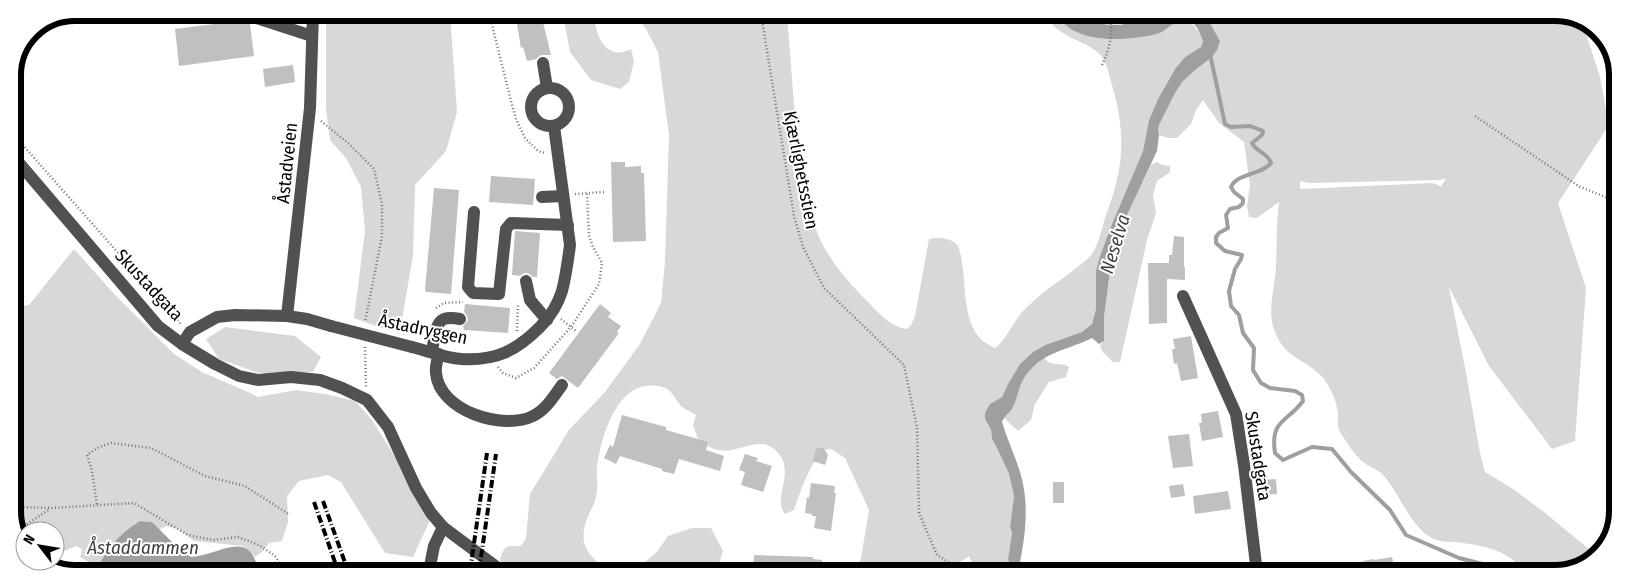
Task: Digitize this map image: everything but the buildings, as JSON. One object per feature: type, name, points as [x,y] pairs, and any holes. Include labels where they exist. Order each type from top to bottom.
[{"type":"street","points":[[266,21],[312,36]]},
{"type":"street","name":"Åstadveien","points":[[287,316],[310,108],[313,21]]},
{"type":"street","points":[[543,64],[547,88]]},
{"type":"street","points":[[547,88],[554,88],[562,92],[569,102],[569,112],[562,122],[554,126],[547,126],[537,121],[532,114],[531,103],[534,96],[539,91],[547,88]]},
{"type":"street","name":"Åstadryggen","points":[[182,344],[190,332],[217,317],[235,315],[287,316],[307,319],[460,359],[491,357],[516,348],[528,339],[550,316],[562,292],[568,264],[570,245],[568,225],[554,126]]},
{"type":"street","name":"Skustadgata","points":[[21,165],[158,326],[182,344],[239,376],[258,380],[291,377],[320,380],[367,400],[388,427],[416,488],[431,512],[444,527],[494,565]]},
{"type":"street","points":[[542,197],[564,196]]},
{"type":"street","points":[[474,212],[468,288],[473,293],[500,294],[508,225],[514,222],[568,225]]},
{"type":"street","points":[[526,280],[530,300],[550,316]]},
{"type":"street","name":"Skustadgata","points":[[1183,296],[1236,414],[1256,565]]},
{"type":"street","points":[[460,319],[448,318],[438,323],[436,375],[442,389],[452,401],[470,414],[503,421],[533,416],[544,409],[562,385]]},
{"type":"street","points":[[430,565],[434,546],[444,527]]},
{"type":"path","points":[[491,21],[511,102],[525,138],[538,151],[558,157]]},
{"type":"path","name":"Kjærlighetsstien","points":[[762,21],[794,216],[804,247],[824,288],[904,365],[917,428],[919,513],[937,555],[953,565]]},
{"type":"path","points":[[1102,65],[1111,42],[1111,21]]},
{"type":"path","points":[[310,108],[324,125],[349,144],[374,169],[382,204],[382,236],[365,323]]},
{"type":"path","points":[[1475,116],[1580,187],[1609,198]]},
{"type":"path","points":[[21,143],[157,295],[182,326],[190,332]]},
{"type":"path","points":[[564,196],[605,192]]},
{"type":"path","points":[[500,294],[519,298],[516,348]]},
{"type":"path","points":[[550,316],[576,331]]},
{"type":"path","points":[[365,342],[367,400]]},
{"type":"path","points":[[97,504],[92,471],[87,456],[99,447],[111,443],[151,448],[205,476],[245,486],[290,515]]},
{"type":"path","points":[[21,507],[51,508],[134,502],[188,535],[213,540],[238,537],[259,545],[275,556],[280,565]]},
{"type":"path","points":[[32,521],[51,508]]},
{"type":"shaded area","points":[[326,21],[451,21],[457,112],[446,151],[415,185],[413,256],[401,325],[387,330],[354,318],[365,231],[361,187],[346,158],[330,140],[326,109]]},
{"type":"shaded area","points":[[564,21],[595,21],[599,38],[608,49],[622,52],[631,49],[634,61],[629,82],[620,89],[591,80],[570,52]]},
{"type":"shaded area","points":[[641,21],[788,21],[794,102],[802,167],[815,226],[829,255],[849,282],[880,314],[895,325],[907,329],[915,316],[929,239],[941,238],[952,241],[958,246],[961,255],[966,301],[971,323],[980,339],[995,348],[1030,305],[1092,254],[1114,192],[1119,167],[1121,130],[1108,69],[1102,57],[1096,51],[1065,35],[1050,21],[1063,21],[1069,28],[1164,31],[1176,22],[1187,21],[1196,28],[1203,41],[1201,47],[1185,57],[1175,69],[1158,99],[1149,120],[1143,151],[1100,256],[1096,271],[1096,309],[1092,324],[1082,332],[1045,345],[1033,352],[1020,364],[1002,397],[990,404],[985,419],[991,431],[992,439],[1009,474],[1014,496],[1010,527],[1012,533],[1008,559],[1010,564],[976,565],[969,556],[956,565],[858,565],[861,558],[869,510],[845,458],[831,449],[821,451],[805,480],[794,510],[785,514],[781,500],[785,474],[784,466],[781,457],[774,449],[767,445],[759,444],[725,451],[708,446],[699,440],[696,435],[693,425],[696,415],[680,405],[668,390],[662,387],[647,386],[634,390],[623,399],[614,411],[599,455],[596,497],[585,527],[584,542],[591,556],[602,565],[503,565],[500,560],[504,549],[509,546],[521,546],[526,538],[530,494],[569,430],[605,392],[640,344],[661,303],[665,262],[669,135],[658,52]]},
{"type":"shaded area","points":[[1095,21],[1135,21],[1110,25]]},
{"type":"shaded area","points":[[1207,21],[1554,21],[1572,24],[1585,30],[1600,77],[1609,125],[1558,203],[1586,288],[1575,441],[1552,449],[1489,366],[1449,287],[1485,472],[1513,489],[1544,512],[1591,551],[1585,556],[1565,564],[1519,565],[1503,554],[1486,547],[1433,539],[1416,524],[1382,474],[1360,460],[1347,444],[1339,430],[1336,405],[1327,383],[1317,372],[1283,346],[1273,326],[1271,304],[1276,266],[1279,202],[1257,218],[1249,217],[1247,206],[1250,185],[1244,142],[1219,123],[1203,100],[1196,110],[1191,124],[1177,138],[1159,135],[1160,123],[1175,93],[1183,81],[1220,41]],"holes":[[[1446,178],[1441,187],[1432,183],[1300,189],[1300,181],[1309,183],[1440,180]]]},
{"type":"shaded area","points":[[1157,162],[1170,166],[1170,172],[1157,181],[1153,196],[1156,213],[1147,240],[1120,362],[1113,362],[1102,351],[1100,346],[1104,340],[1104,317],[1112,256],[1116,239],[1151,165]]},
{"type":"shaded area","points":[[74,249],[116,296],[174,354],[202,372],[258,397],[296,390],[355,401],[372,420],[432,516],[413,557],[385,553],[341,482],[328,475],[299,481],[287,496],[288,522],[282,541],[269,543],[255,557],[243,546],[194,541],[178,529],[166,526],[159,530],[147,521],[135,524],[130,528],[99,565],[92,565],[80,557],[82,549],[76,546],[65,551],[65,521],[22,521],[21,306],[29,305]]},
{"type":"shaded area","points":[[225,327],[295,336],[321,357],[313,372],[259,373],[219,359],[206,339]]},
{"type":"shaded area","points":[[1044,357],[1049,362],[1069,367],[1066,377],[1049,382],[1035,404],[1031,420],[1018,431],[1004,418],[1012,407],[1026,375]]},
{"type":"shaded area","points":[[692,528],[711,528],[723,551],[718,565],[641,565],[656,553],[668,536]]},
{"type":"water","points":[[1062,21],[1094,21],[1109,25],[1120,25],[1135,21],[1181,21],[1176,22],[1157,34],[1116,39],[1088,36],[1076,32]]},
{"type":"water","points":[[1185,21],[1207,21],[1220,41],[1212,57],[1183,81],[1160,123],[1157,151],[1116,239],[1104,317],[1104,341],[1099,344],[1092,338],[1044,358],[1036,364],[1022,382],[1013,407],[1002,422],[1021,476],[1026,506],[1024,539],[1019,565],[1010,565],[1008,559],[1012,533],[1010,527],[1014,496],[1009,474],[992,439],[991,430],[985,419],[985,413],[990,404],[1002,397],[1020,364],[1033,352],[1045,345],[1082,332],[1092,324],[1096,309],[1096,271],[1100,256],[1143,151],[1149,120],[1158,99],[1175,69],[1185,57],[1201,47],[1203,41],[1195,25]]},
{"type":"water","name":"Åstaddammen","points":[[140,521],[152,522],[174,544],[191,557],[232,547],[241,547],[249,550],[256,565],[99,565],[114,543]]},
{"type":"waterway","points":[[1210,54],[1225,124],[1231,127],[1250,126],[1263,131],[1262,135],[1252,143],[1271,163],[1262,170],[1244,176],[1234,182],[1231,187],[1243,199],[1243,203],[1239,207],[1230,209],[1226,215],[1228,228],[1219,233],[1216,237],[1216,243],[1225,251],[1242,255],[1235,269],[1229,291],[1231,306],[1239,315],[1243,333],[1254,348],[1253,370],[1261,383],[1270,388],[1295,391],[1302,395],[1303,401],[1277,427],[1274,442],[1275,453],[1283,460],[1312,447],[1332,449],[1351,472],[1390,510],[1406,535],[1459,558],[1486,565]]},
{"type":"railway","points":[[471,565],[487,453]]},
{"type":"railway","points":[[480,565],[496,454]]},
{"type":"railway","points":[[323,501],[346,565]]},
{"type":"railway","points":[[314,502],[336,565]]},
{"type":"water label","name":"Neselva","points":[[1115,244]]}]
